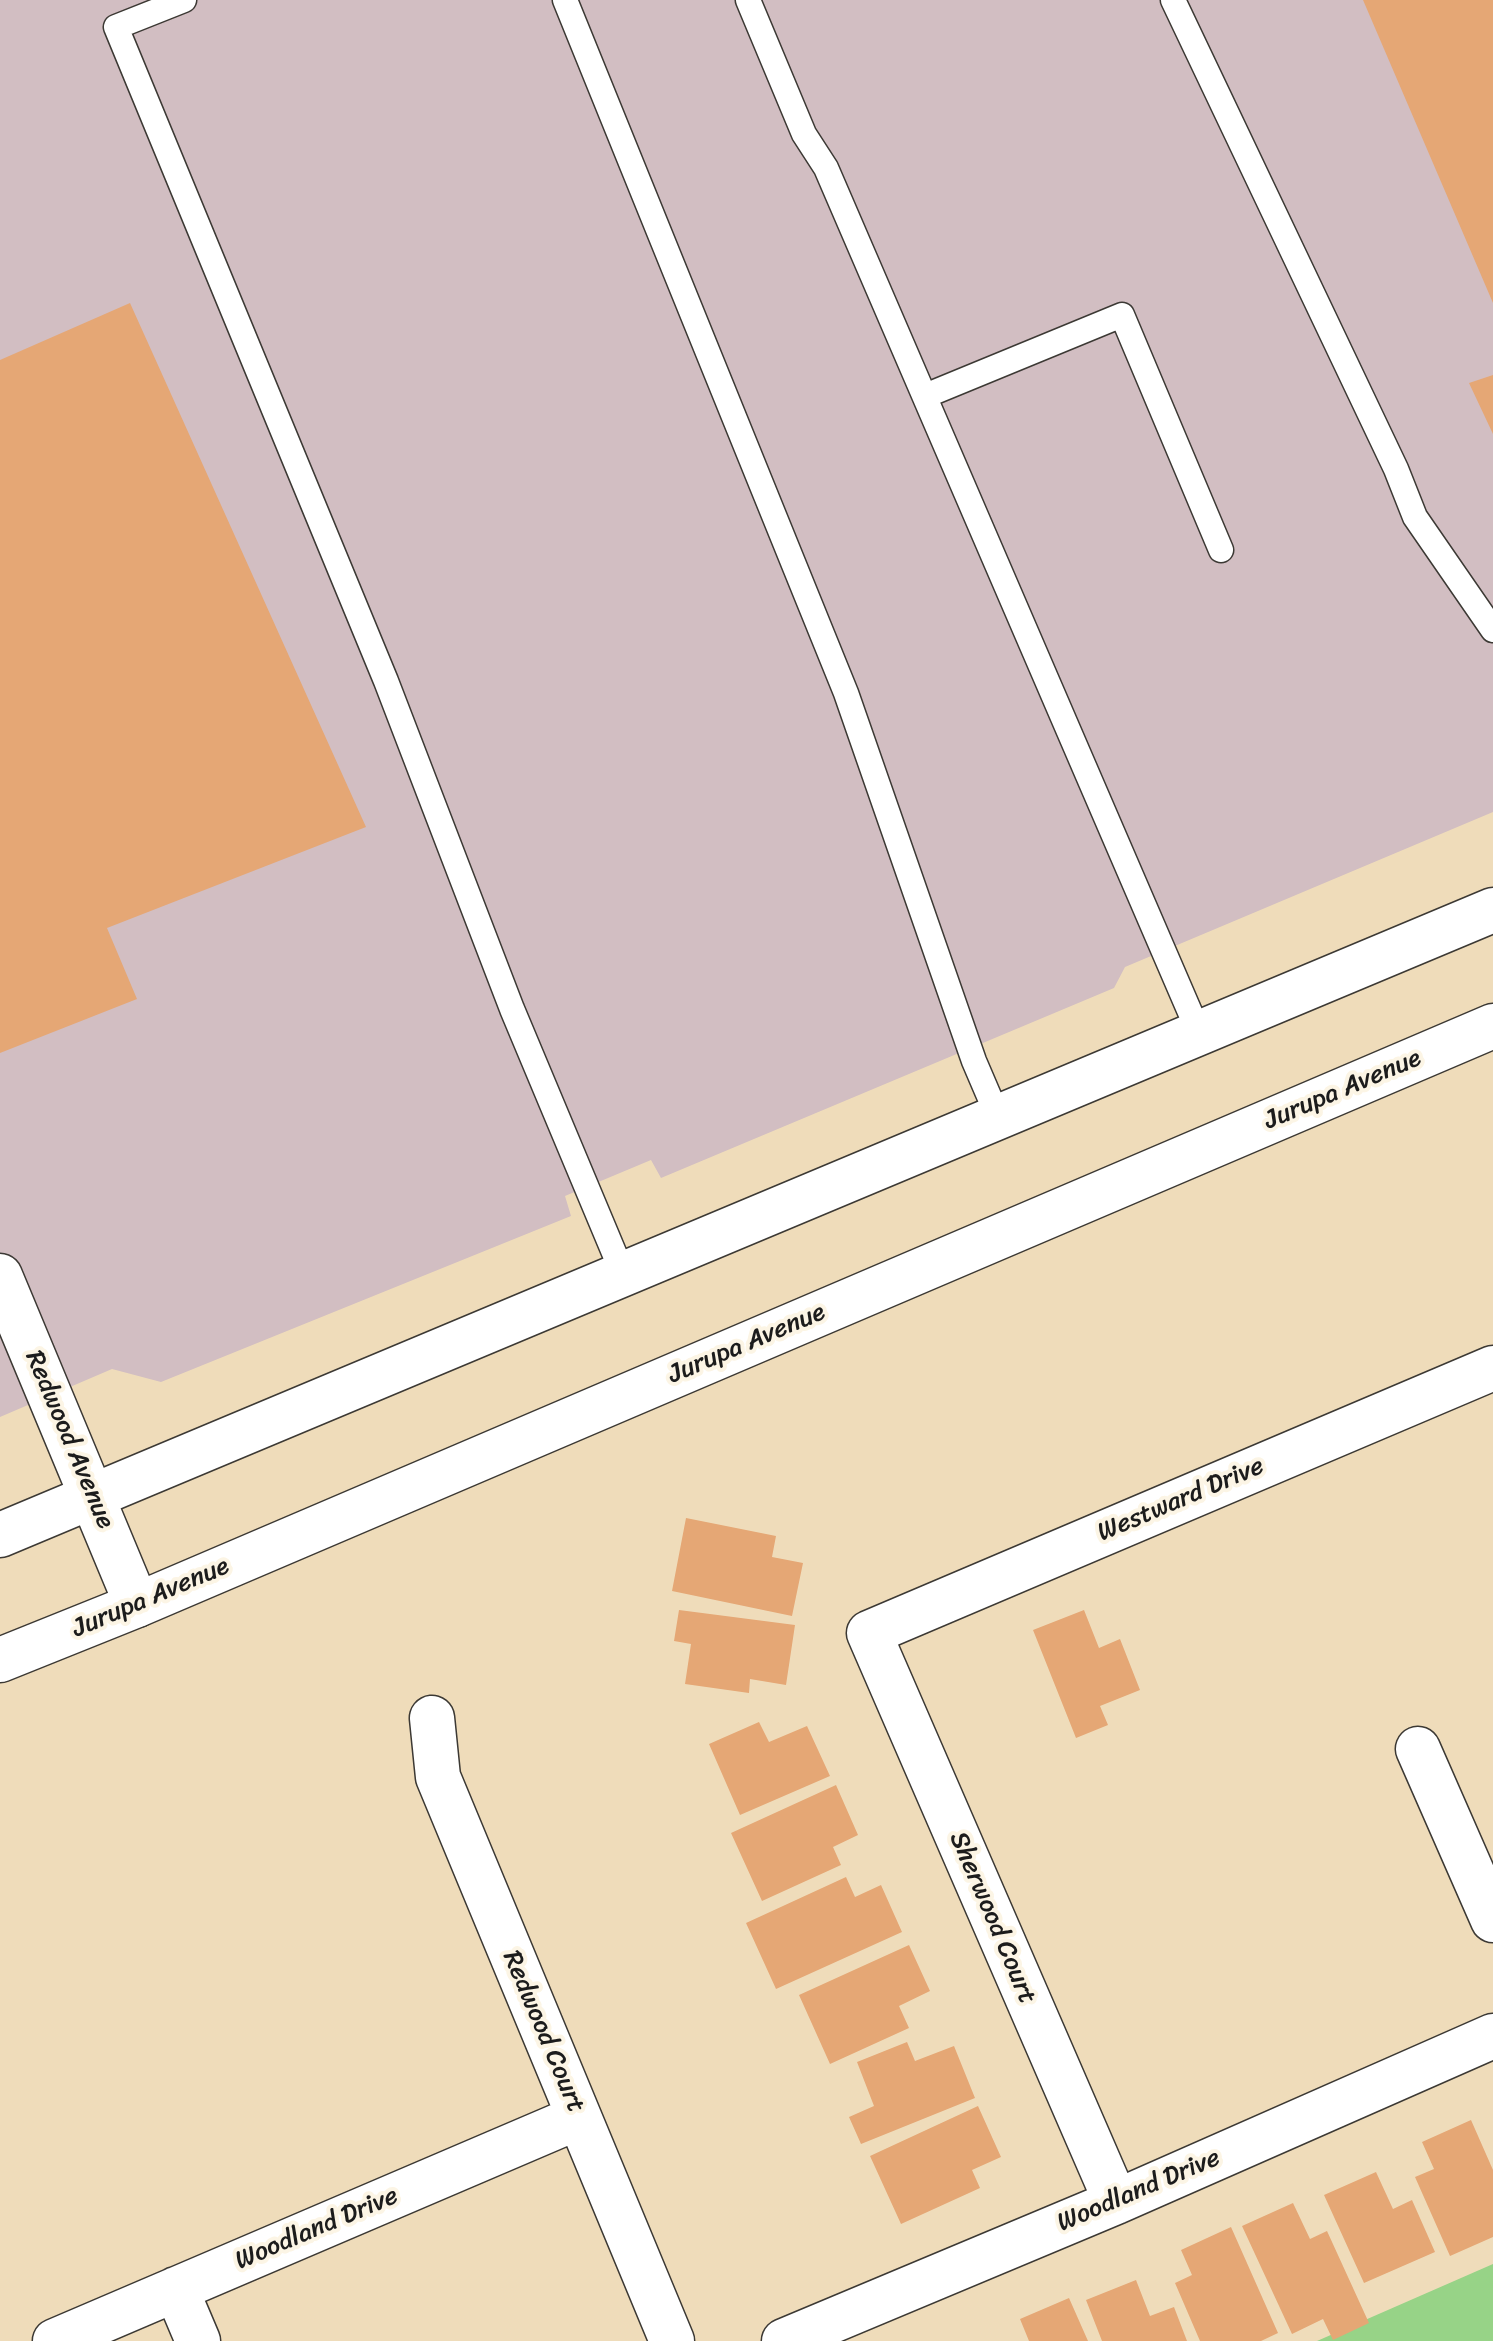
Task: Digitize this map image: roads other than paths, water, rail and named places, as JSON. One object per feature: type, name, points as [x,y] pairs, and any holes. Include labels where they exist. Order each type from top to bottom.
[{"type":"street","points":[[0,1535],[1493,910]]},
{"type":"street","name":"Jurupa Avenue","points":[[0,1660],[137,1605],[1493,1026]]},
{"type":"street","name":"Redwood Avenue","points":[[0,1276],[137,1605]]},
{"type":"street","name":"Westward Drive","points":[[869,1633],[1493,1368]]},
{"type":"street","name":"Sherwood Court","points":[[869,1633],[1116,2202]]},
{"type":"street","name":"Redwood Court","points":[[432,1718],[438,1777],[672,2341]]},
{"type":"street","points":[[1418,1749],[1493,1920]]},
{"type":"street","name":"Woodland Drive","points":[[784,2341],[1116,2202],[1493,2036]]},
{"type":"street","name":"Woodland Drive","points":[[55,2341],[579,2117]]},
{"type":"street","points":[[176,2289],[198,2341]]},
{"type":"lane","points":[[184,0],[116,27],[386,681],[512,1009],[623,1274]]},
{"type":"lane","points":[[565,0],[846,693],[974,1061],[998,1117]]},
{"type":"lane","points":[[748,0],[804,134],[826,168],[1199,1033]]},
{"type":"lane","points":[[1173,0],[1396,469],[1415,517],[1493,630]]},
{"type":"lane","points":[[925,396],[1122,315],[1221,550]]}]
